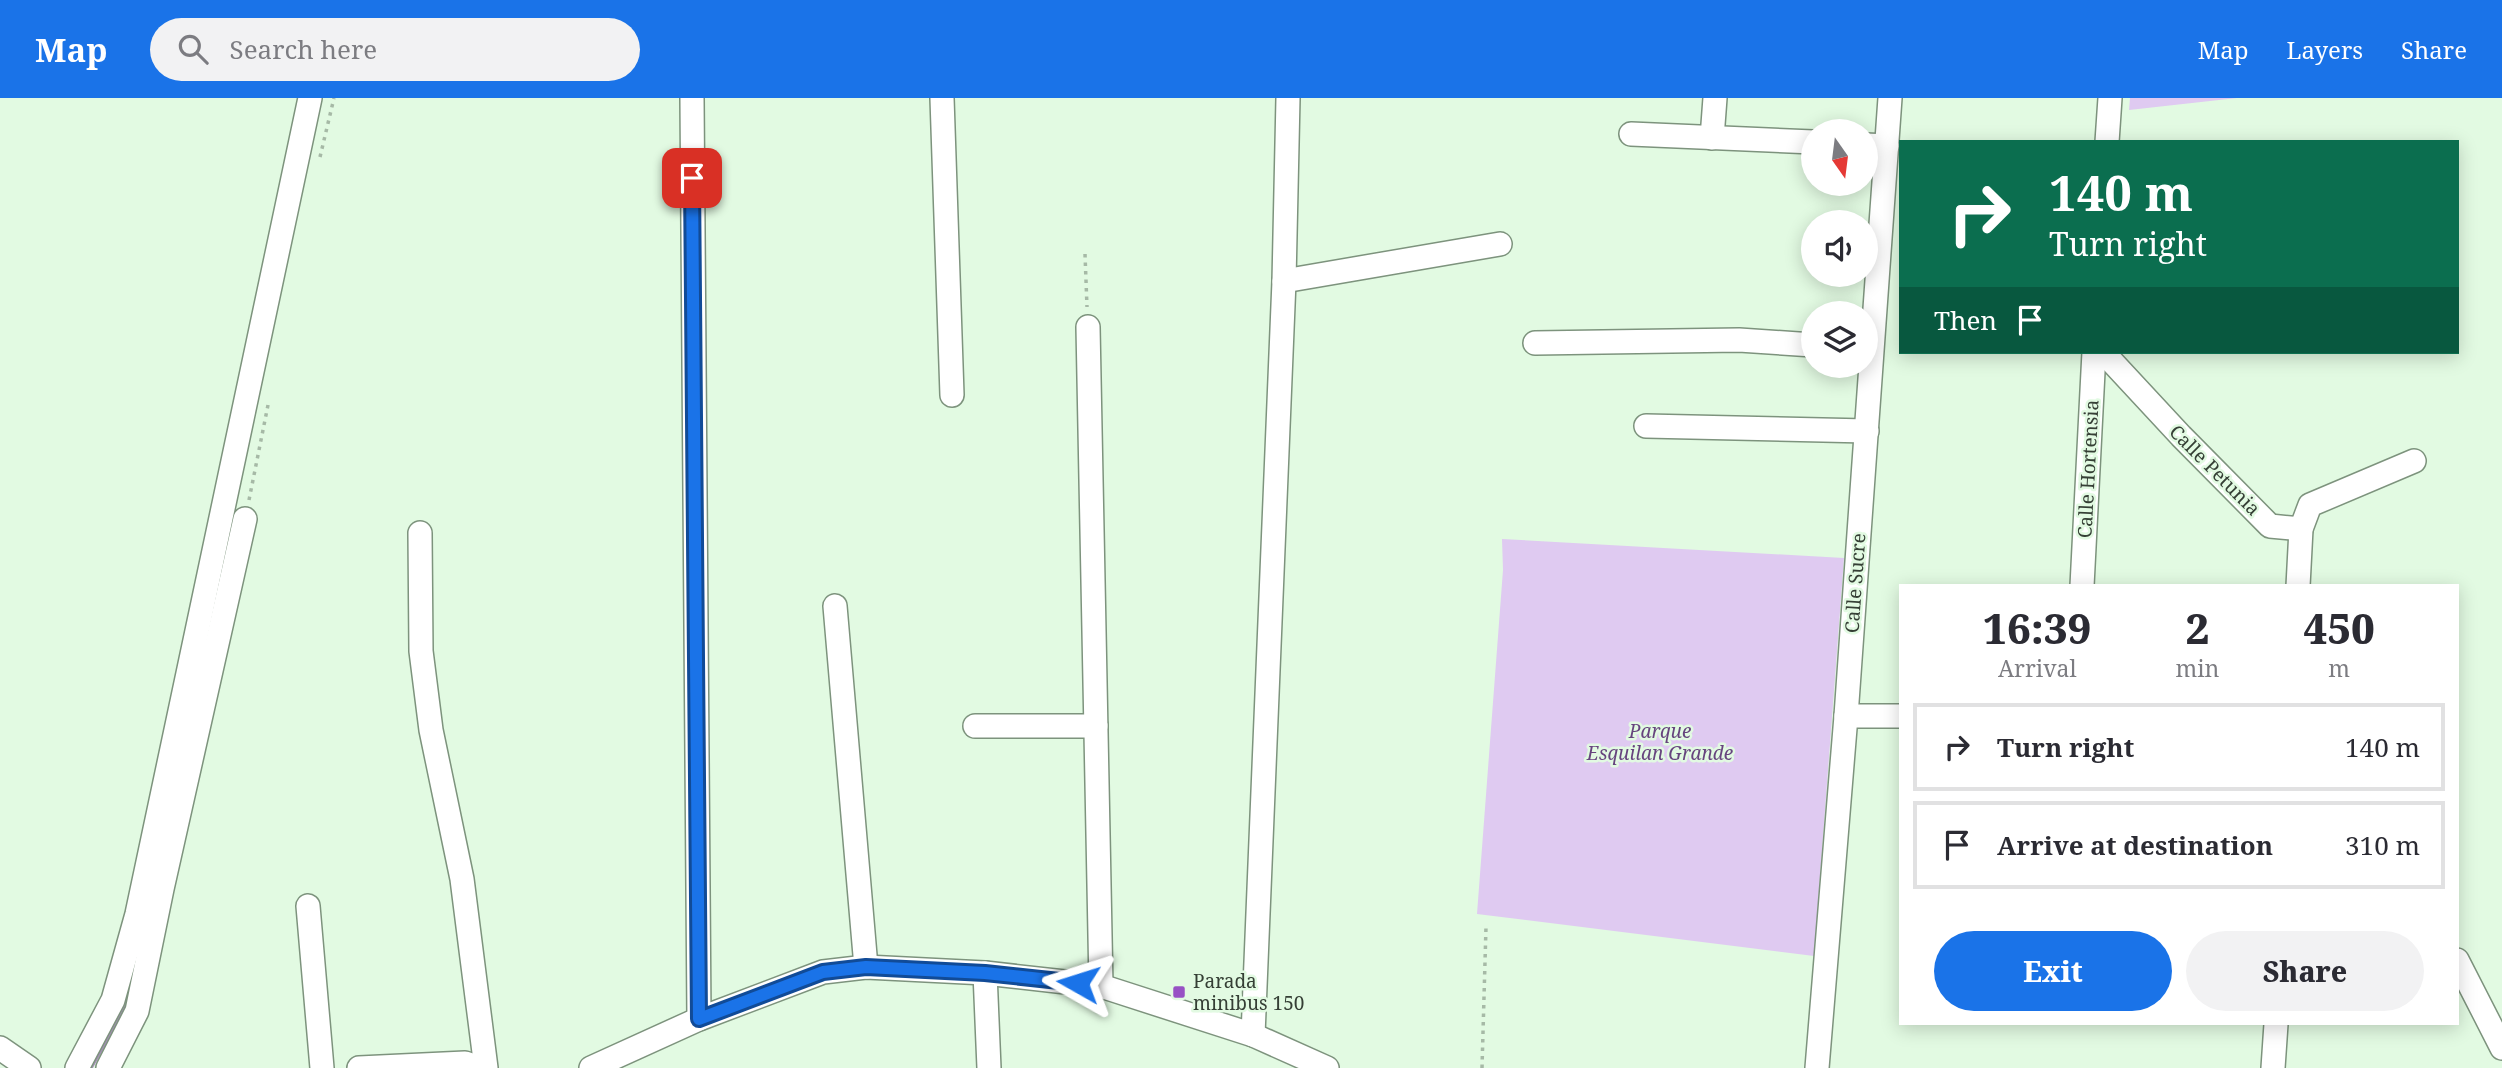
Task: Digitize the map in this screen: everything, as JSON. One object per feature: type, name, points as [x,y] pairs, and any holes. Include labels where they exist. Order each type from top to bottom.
[{"type":"street","points":[[77,1068],[113,1000],[137,914],[310,98]]},
{"type":"street","points":[[692,98],[699,1019]]},
{"type":"street","points":[[942,98],[952,396]]},
{"type":"street","points":[[1253,1035],[1284,281],[1288,98]]},
{"type":"street","points":[[1712,138],[1715,98]]},
{"type":"street","name":"Calle Sucre","points":[[1878,138],[1890,98]]},
{"type":"street","points":[[2107,140],[2110,98]]},
{"type":"street","points":[[1631,134],[1801,142]]},
{"type":"street","name":"Calle Sucre","points":[[1878,163],[1890,269],[1878,315]]},
{"type":"street","points":[[1284,281],[1500,244]]},
{"type":"street","points":[[1088,327],[1101,985]]},
{"type":"street","points":[[1535,343],[1739,340],[1801,344]]},
{"type":"street","name":"Calle Hortensia","points":[[2082,584],[2094,354]]},
{"type":"street","name":"Calle Petunia","points":[[2105,354],[2270,526],[2301,529]]},
{"type":"street","name":"Calle Sucre","points":[[1817,1068],[1846,716],[1867,431],[1868,378]]},
{"type":"street","points":[[1646,426],[1867,431]]},
{"type":"street","points":[[2298,584],[2301,529],[2310,505],[2414,461]]},
{"type":"street","points":[[108,1068],[137,1011],[245,519]]},
{"type":"street","points":[[420,533],[421,651],[431,730],[462,879],[486,1068]]},
{"type":"street","points":[[835,606],[866,967]]},
{"type":"street","points":[[1846,716],[1899,716]]},
{"type":"street","points":[[975,726],[1096,726]]},
{"type":"street","points":[[308,906],[322,1068]]},
{"type":"street","points":[[2459,964],[2502,1048]]},
{"type":"street","points":[[591,1068],[699,1019],[823,972],[866,967],[985,973],[1101,985],[1253,1035],[1328,1068]]},
{"type":"street","points":[[985,973],[989,1068]]},
{"type":"street","points":[[2273,1068],[2276,1025]]},
{"type":"street","points":[[0,1048],[29,1068]]},
{"type":"street","points":[[359,1068],[465,1063],[480,1068]]},
{"type":"path","points":[[1085,254],[1088,327]]},
{"type":"path","points":[[1482,1068],[1486,927]]},
{"type":"green space","points":[[2130,98],[2237,98],[2129,110]]},
{"type":"green space","name":"Parque Esquilan Grande","points":[[1502,539],[1844,558],[1814,956],[1477,914],[1503,570]]},
{"type":"waterway","points":[[90,1068],[125,1006],[135,963]]},
{"type":"place","name":"Parada minibus 150","points":[[1179,992]]},
{"type":"route","points":[[692,178],[699,1019],[823,972],[866,967],[985,973],[1078,983]]}]
